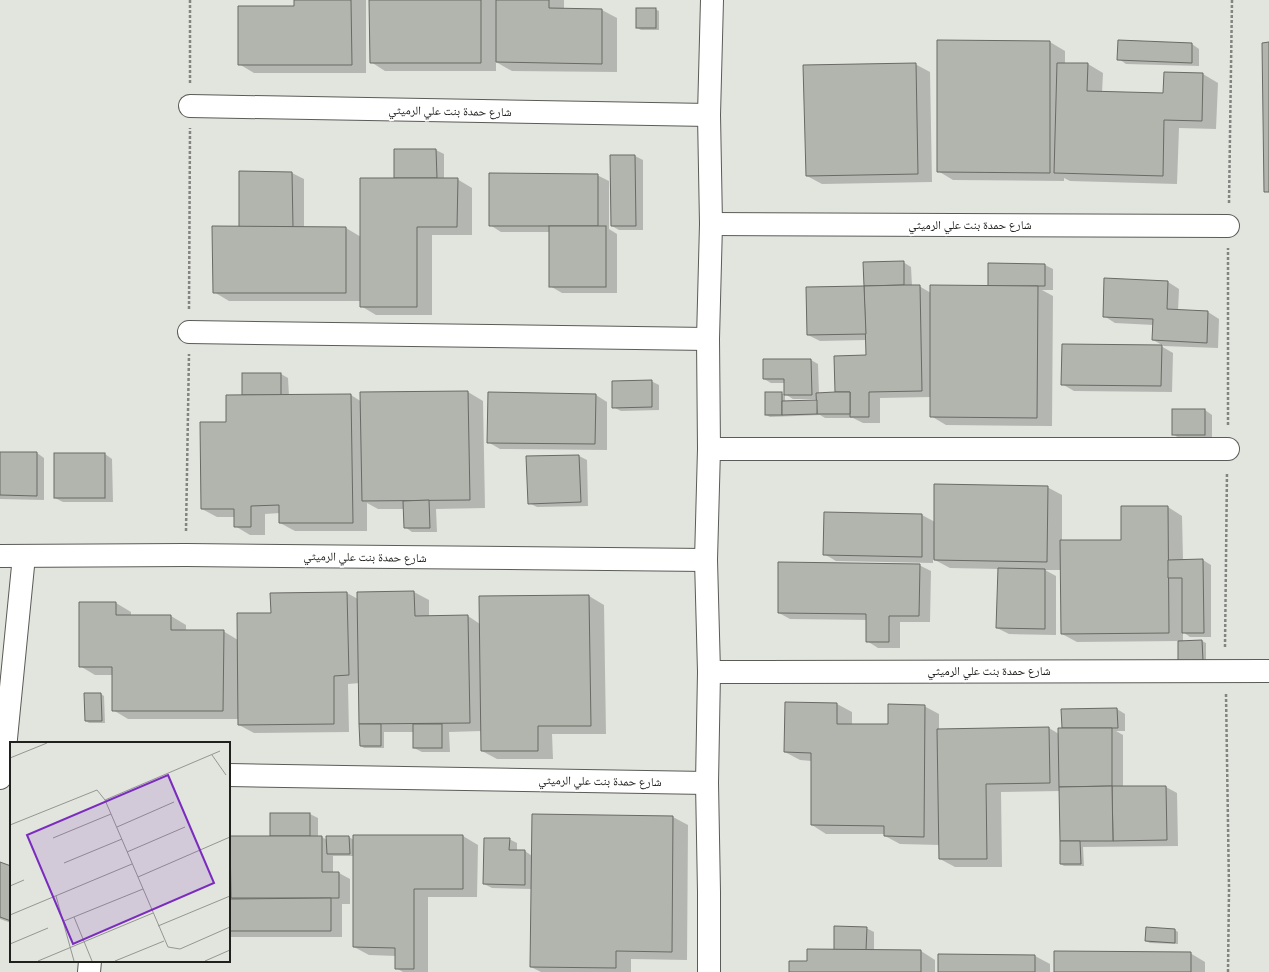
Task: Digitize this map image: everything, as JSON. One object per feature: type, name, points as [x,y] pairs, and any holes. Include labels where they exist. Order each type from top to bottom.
[{"type":"street","points":[[709,972],[707,783],[710,672],[706,560],[709,449],[708,338],[711,224],[709,115],[712,0]]},
{"type":"street","name":"شارع حمدة بنت علي الرميثي","points":[[190,106],[709,115]]},
{"type":"street","name":"شارع حمدة بنت علي الرميثي","points":[[711,224],[1228,226]]},
{"type":"street","points":[[189,332],[708,338]]},
{"type":"street","points":[[709,449],[1228,449]]},
{"type":"street","name":"شارع حمدة بنت علي الرميثي","points":[[0,556],[186,554],[706,560]]},
{"type":"street","points":[[5,772],[24,556]]},
{"type":"street","name":"شارع حمدة بنت علي الرميثي","points":[[710,672],[1269,671]]},
{"type":"street","name":"شارع حمدة بنت علي الرميثي","points":[[230,775],[707,783]]},
{"type":"path","points":[[186,554],[189,332],[190,0]]},
{"type":"path","points":[[1228,972],[1229,889],[1225,670],[1228,449],[1228,226],[1232,0]]},
{"type":"building","points":[[294,0],[351,0],[352,65],[238,65],[238,6],[294,6]]},
{"type":"building","points":[[369,0],[481,0],[481,63],[370,63]]},
{"type":"building","points":[[496,0],[549,0],[549,8],[602,9],[602,64],[496,62]]},
{"type":"building","points":[[636,8],[656,8],[656,28],[636,28]]},
{"type":"building","points":[[937,40],[1050,41],[1050,173],[937,172]]},
{"type":"building","points":[[1118,40],[1192,43],[1192,63],[1117,60]]},
{"type":"building","points":[[1269,42],[1269,192],[1264,192],[1262,43]]},
{"type":"building","points":[[916,63],[918,174],[806,176],[803,65]]},
{"type":"building","points":[[1057,63],[1088,63],[1087,91],[1163,93],[1164,72],[1203,73],[1202,121],[1164,120],[1163,176],[1054,173]]},
{"type":"building","points":[[394,149],[436,149],[437,178],[394,178]]},
{"type":"building","points":[[610,155],[635,155],[636,226],[611,226]]},
{"type":"building","points":[[239,171],[292,172],[293,227],[239,227]]},
{"type":"building","points":[[489,173],[598,174],[598,226],[489,226]]},
{"type":"building","points":[[360,178],[458,178],[457,227],[417,227],[417,307],[360,307]]},
{"type":"building","points":[[212,226],[346,227],[346,293],[213,293]]},
{"type":"building","points":[[549,226],[606,226],[606,287],[549,287]]},
{"type":"building","points":[[904,261],[904,285],[864,286],[863,262]]},
{"type":"building","points":[[988,263],[1045,264],[1045,286],[988,286]]},
{"type":"building","points":[[1104,278],[1168,281],[1167,309],[1208,311],[1207,343],[1152,340],[1153,319],[1103,317]]},
{"type":"building","points":[[920,285],[922,391],[869,392],[869,417],[850,417],[850,392],[835,392],[834,356],[866,355],[864,286]]},
{"type":"building","points":[[930,285],[1038,286],[1037,418],[930,417]]},
{"type":"building","points":[[864,286],[866,334],[807,335],[806,287]]},
{"type":"building","points":[[1062,344],[1162,345],[1161,386],[1061,385]]},
{"type":"building","points":[[763,359],[811,359],[812,395],[784,395],[784,379],[763,379]]},
{"type":"building","points":[[242,373],[281,373],[281,395],[242,395]]},
{"type":"building","points":[[652,380],[652,407],[612,408],[612,381]]},
{"type":"building","points":[[468,391],[470,500],[362,501],[360,392]]},
{"type":"building","points":[[488,392],[596,394],[595,444],[487,443]]},
{"type":"building","points":[[765,392],[782,392],[782,415],[765,415]]},
{"type":"building","points":[[850,392],[850,414],[817,414],[816,393]]},
{"type":"building","points":[[351,394],[353,523],[279,523],[279,505],[251,506],[251,527],[234,527],[234,509],[201,509],[200,422],[226,422],[226,395]]},
{"type":"building","points":[[817,400],[817,414],[782,415],[782,401]]},
{"type":"building","points":[[1172,409],[1205,409],[1205,435],[1172,435]]},
{"type":"building","points":[[0,452],[37,452],[37,496],[0,495]]},
{"type":"building","points":[[54,453],[105,453],[105,498],[54,498]]},
{"type":"building","points":[[579,455],[581,502],[528,504],[526,456]]},
{"type":"building","points":[[934,484],[1048,486],[1047,562],[934,560]]},
{"type":"building","points":[[429,500],[430,528],[404,528],[403,501]]},
{"type":"building","points":[[1121,506],[1168,506],[1169,633],[1061,634],[1060,540],[1121,540]]},
{"type":"building","points":[[824,512],[922,514],[922,557],[823,555]]},
{"type":"building","points":[[1203,559],[1204,633],[1182,633],[1182,578],[1168,578],[1168,560]]},
{"type":"building","points":[[778,562],[920,564],[919,616],[889,616],[889,642],[866,642],[866,614],[778,613]]},
{"type":"building","points":[[998,568],[1045,569],[1045,629],[996,628]]},
{"type":"building","points":[[414,591],[415,616],[468,615],[470,723],[359,724],[357,592]]},
{"type":"building","points":[[347,592],[349,675],[334,676],[334,724],[238,725],[237,613],[271,613],[270,593]]},
{"type":"building","points":[[589,595],[591,726],[538,726],[538,751],[481,751],[479,596]]},
{"type":"building","points":[[79,602],[116,602],[116,615],[171,615],[171,630],[224,630],[223,711],[112,711],[112,667],[79,667]]},
{"type":"building","points":[[1202,640],[1203,661],[1178,662],[1178,641]]},
{"type":"building","points":[[84,693],[101,693],[102,721],[85,721]]},
{"type":"building","points":[[785,702],[837,703],[837,724],[888,724],[888,704],[925,705],[924,837],[884,836],[884,826],[811,825],[811,753],[784,752]]},
{"type":"building","points":[[1117,708],[1118,728],[1062,728],[1061,709]]},
{"type":"building","points":[[359,724],[381,724],[381,746],[360,746]]},
{"type":"building","points":[[413,724],[442,724],[442,748],[413,748]]},
{"type":"building","points":[[1049,727],[1050,783],[986,784],[987,859],[939,859],[937,729]]},
{"type":"building","points":[[1058,728],[1112,728],[1112,786],[1059,787]]},
{"type":"building","points":[[1112,786],[1166,786],[1167,840],[1113,841]]},
{"type":"building","points":[[1112,786],[1113,841],[1060,841],[1059,787]]},
{"type":"building","points":[[270,813],[310,813],[310,836],[270,836]]},
{"type":"building","points":[[532,814],[673,816],[672,952],[616,951],[616,968],[530,967]]},
{"type":"building","points":[[353,835],[463,835],[463,889],[414,889],[414,969],[395,969],[395,948],[353,947]]},
{"type":"building","points":[[230,836],[322,836],[322,872],[339,872],[339,898],[231,898]]},
{"type":"building","points":[[326,836],[349,836],[350,854],[327,854]]},
{"type":"building","points":[[484,838],[510,838],[509,850],[525,850],[525,885],[483,884]]},
{"type":"building","points":[[1060,841],[1080,841],[1081,864],[1060,864]]},
{"type":"building","points":[[0,862],[10,866],[10,921],[0,917]]},
{"type":"building","points":[[331,898],[331,931],[230,931],[230,899]]},
{"type":"building","points":[[834,926],[867,927],[866,950],[834,950]]},
{"type":"building","points":[[1146,927],[1175,929],[1175,943],[1145,941]]},
{"type":"building","points":[[807,949],[921,950],[921,972],[789,972],[789,961],[807,961]]},
{"type":"building","points":[[1054,951],[1191,952],[1191,972],[1054,972]]},
{"type":"building","points":[[938,954],[1035,955],[1035,972],[938,972]]}]
